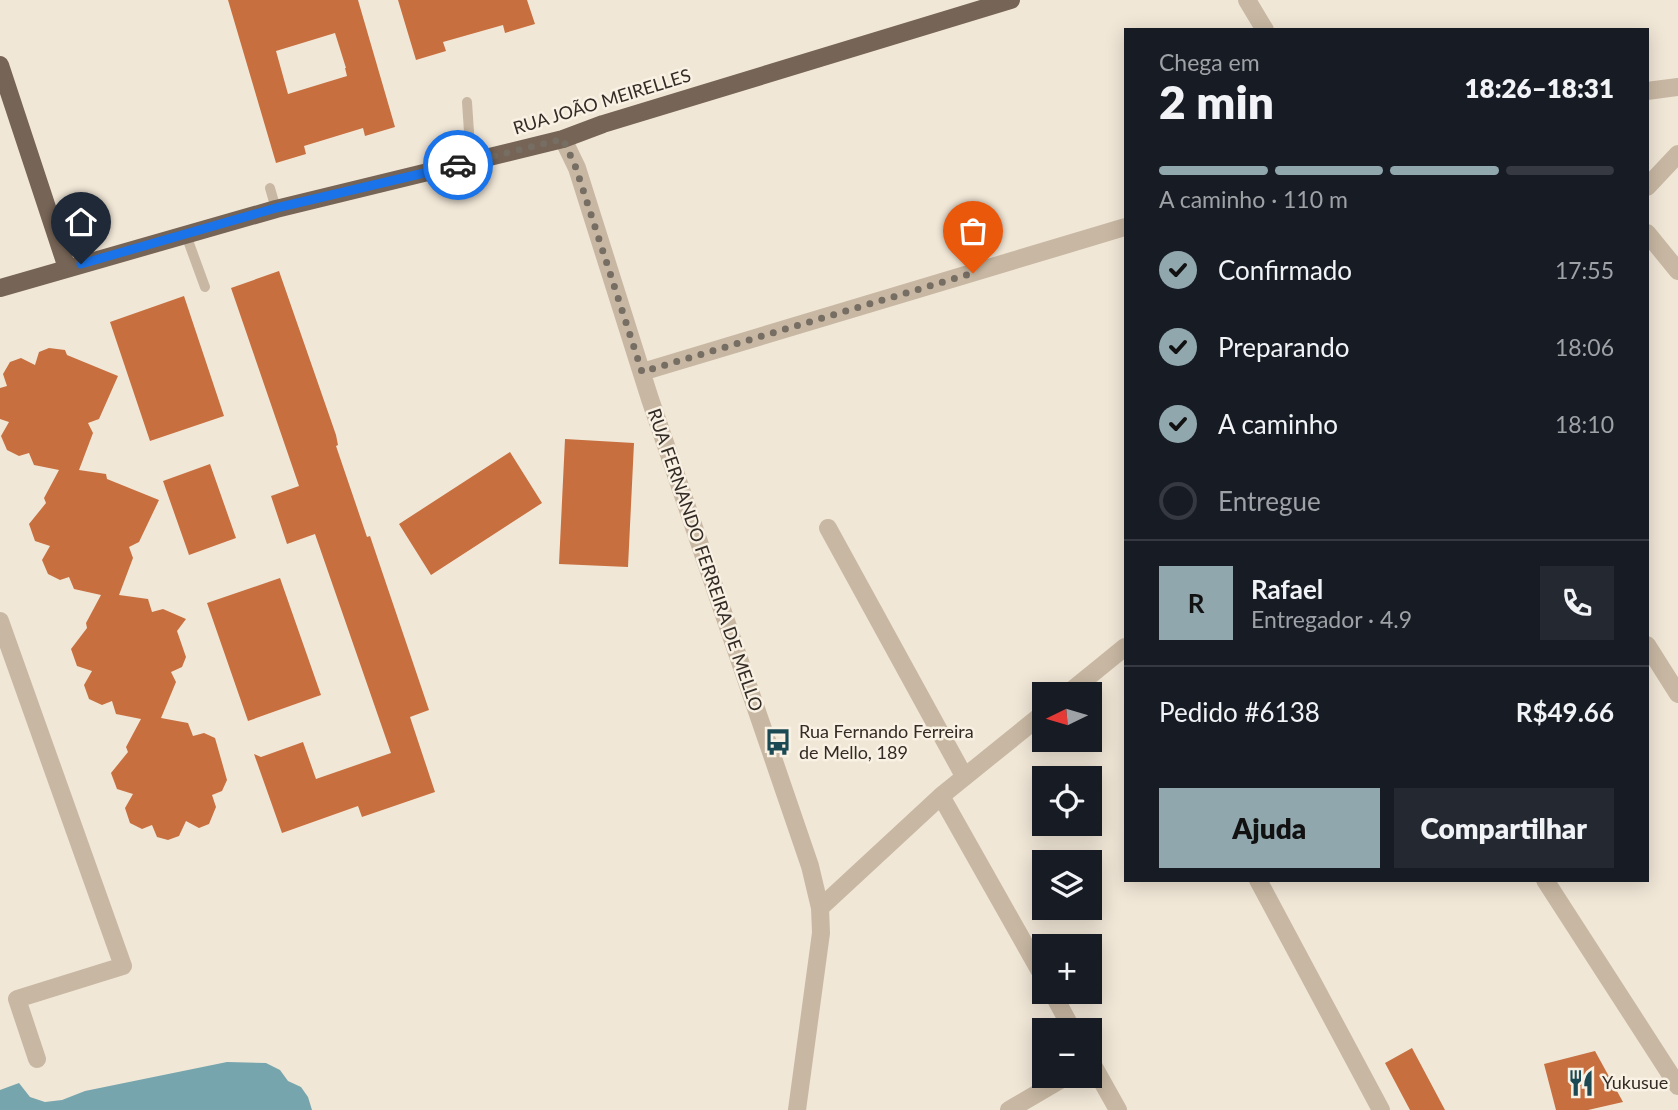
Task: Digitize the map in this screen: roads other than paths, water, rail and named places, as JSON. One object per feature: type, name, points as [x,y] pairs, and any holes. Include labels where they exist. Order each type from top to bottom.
[{"type":"main road","name":"RUA JOÃO MEIRELLES","points":[[0,288],[276,208],[563,139],[603,124],[1011,0]]},
{"type":"main road","points":[[0,65],[67,268]]},
{"type":"street","points":[[1247,0],[1264,28]]},
{"type":"street","points":[[1649,91],[1678,87]]},
{"type":"street","name":"RUA FERNANDO FERREIRA DE MELLO","points":[[563,139],[576,168],[642,372],[810,866],[820,908],[821,933],[797,1110]]},
{"type":"street","points":[[1649,185],[1678,154]]},
{"type":"street","points":[[642,372],[1124,227]]},
{"type":"street","points":[[1649,235],[1678,271]]},
{"type":"street","points":[[828,528],[964,776]]},
{"type":"street","points":[[0,621],[123,966],[17,999],[37,1059]]},
{"type":"street","points":[[1082,682],[1124,648]]},
{"type":"street","points":[[1649,648],[1678,694]]},
{"type":"street","points":[[820,908],[940,796],[1032,722]]},
{"type":"street","points":[[940,796],[1032,957]]},
{"type":"street","points":[[1259,882],[1381,1110]]},
{"type":"street","points":[[1546,882],[1678,1086]]},
{"type":"street","points":[[1102,1082],[1118,1110]]},
{"type":"street","points":[[1009,1110],[1047,1088]]},
{"type":"lane","points":[[467,102],[471,162]]},
{"type":"lane","points":[[270,188],[276,208]]},
{"type":"lane","points":[[186,235],[205,287]]},
{"type":"water","points":[[227,1062],[266,1063],[280,1070],[288,1081],[301,1087],[312,1110],[0,1110],[0,1090],[19,1083],[30,1097],[45,1102],[62,1100],[85,1091]]},
{"type":"place","name":"Rua Fernando Ferreira de Mello, 189","points":[[778,742]]},
{"type":"place","name":"Yukusue","points":[[1581,1083]]}]
